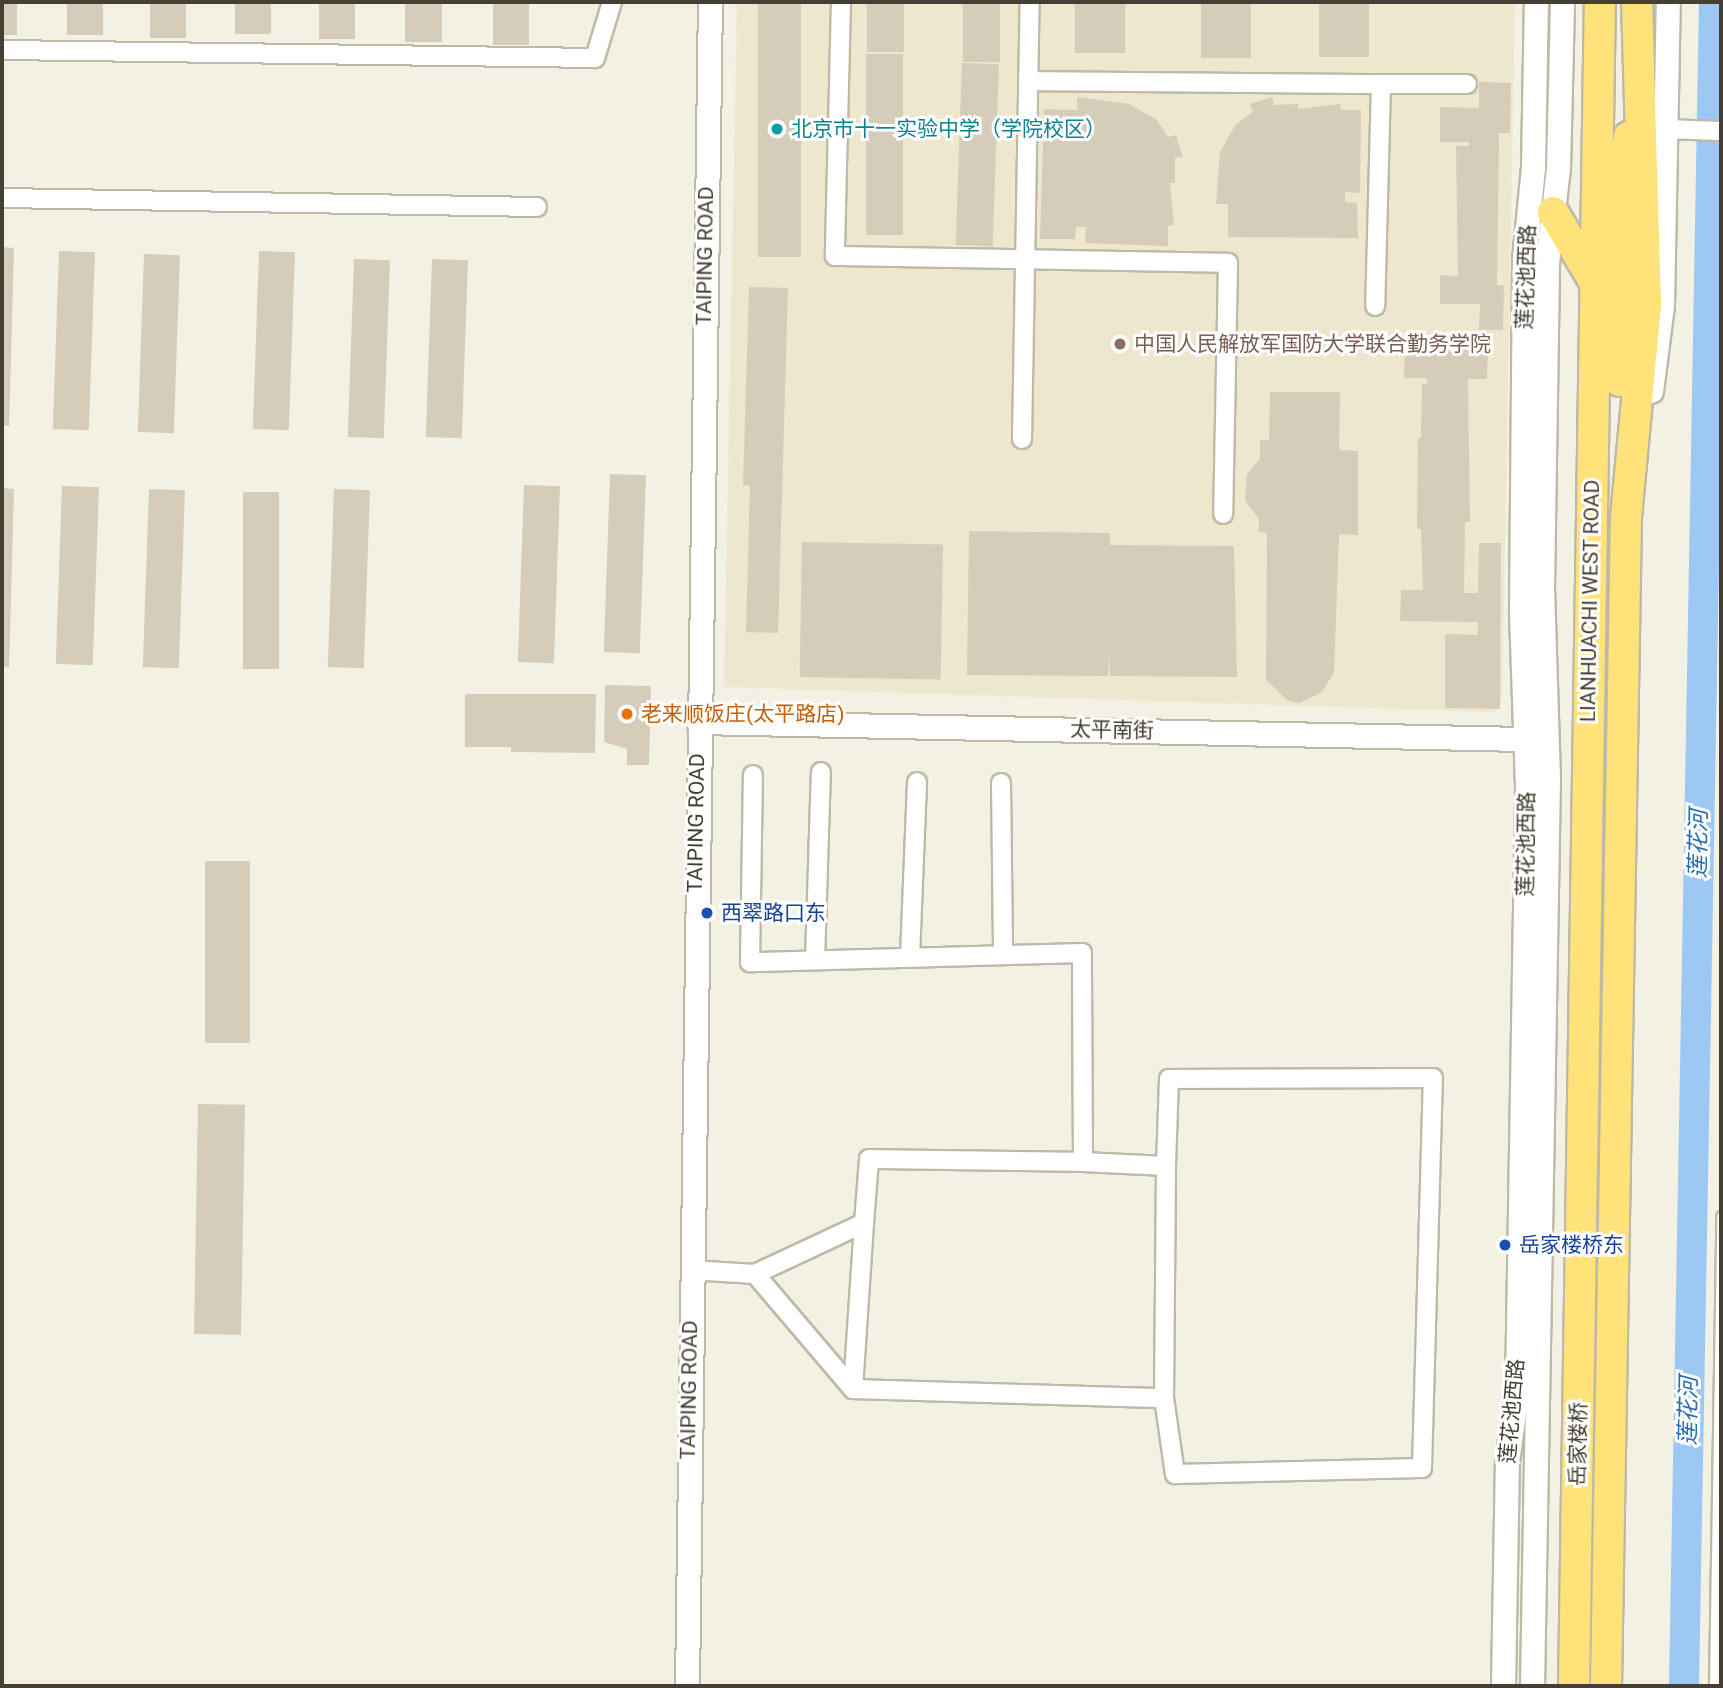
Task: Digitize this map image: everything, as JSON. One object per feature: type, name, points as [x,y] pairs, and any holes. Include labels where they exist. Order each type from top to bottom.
[{"type":"highway","name":"LIANHUACHI WEST ROAD","points":[[1582,1201],[1600,2]]},
{"type":"highway","name":"LIANHUACHI WEST ROAD","points":[[1612,1202],[1626,517],[1646,304],[1647,212],[1637,94],[1637,2]]},
{"type":"highway","points":[[1541,211],[1594,281]]},
{"type":"highway","name":"岳家楼桥","points":[[1574,1686],[1582,1201]]},
{"type":"highway","name":"岳家楼桥","points":[[1606,1686],[1612,1202]]},
{"type":"street","points":[[2,50],[595,58],[612,2]]},
{"type":"street","name":"TAIPING ROAD","points":[[687,1686],[698,722],[710,2]]},
{"type":"street","points":[[841,2],[835,256],[1228,263],[1223,514]]},
{"type":"street","points":[[1022,439],[1030,2]]},
{"type":"street","name":"莲花池西路","points":[[1532,1686],[1548,779],[1542,587],[1547,263],[1541,211],[1536,2]]},
{"type":"street","name":"莲花池西路","points":[[1503,1686],[1507,1462],[1517,1390],[1525,739],[1521,611],[1524,258],[1541,211],[1562,2]]},
{"type":"street","points":[[1626,517],[1657,353],[1664,248],[1668,2]]},
{"type":"street","points":[[1028,82],[1468,84]]},
{"type":"street","points":[[1375,306],[1381,84]]},
{"type":"street","points":[[1667,129],[1721,131]]},
{"type":"street","points":[[2,198],[537,207]]},
{"type":"street","name":"太平南街","points":[[698,722],[1525,739]]},
{"type":"street","points":[[815,960],[821,772]]},
{"type":"street","points":[[754,775],[750,962],[1082,953],[1083,1162]]},
{"type":"street","points":[[909,957],[917,782]]},
{"type":"street","points":[[1001,783],[1003,955]]},
{"type":"street","points":[[1433,1078],[1422,1468],[1175,1474],[1164,1398],[1169,1079],[1433,1078]]},
{"type":"street","points":[[853,1389],[869,1159],[1083,1162],[1166,1167]]},
{"type":"street","points":[[691,1270],[755,1273],[864,1223]]},
{"type":"street","points":[[755,1273],[853,1389],[1164,1398]]},
{"type":"lane","points":[[1714,1686],[1721,1216]]},
{"type":"shaded area","name":"中国人民解放军国防大学联合勤务学院","points":[[737,2],[1515,2],[1502,698],[1495,712],[724,687]]},
{"type":"building","points":[[2,2],[17,2],[17,35],[2,35]]},
{"type":"building","points":[[67,2],[103,2],[103,35],[67,35]]},
{"type":"building","points":[[150,2],[186,2],[186,38],[150,38]]},
{"type":"building","points":[[235,2],[271,2],[271,34],[235,34]]},
{"type":"building","points":[[319,2],[355,2],[355,39],[319,39]]},
{"type":"building","points":[[405,2],[442,2],[442,42],[405,42]]},
{"type":"building","points":[[493,2],[529,2],[529,45],[493,45]]},
{"type":"building","name":"北京市十一实验中学（学院校区）","points":[[758,2],[801,2],[801,257],[758,257]]},
{"type":"building","points":[[867,2],[904,2],[904,52],[867,52]]},
{"type":"building","points":[[963,2],[1000,2],[1000,62],[963,62]]},
{"type":"building","points":[[1075,2],[1125,2],[1125,53],[1075,53]]},
{"type":"building","points":[[1201,2],[1251,2],[1251,58],[1201,58]]},
{"type":"building","points":[[1319,2],[1369,2],[1369,57],[1319,57]]},
{"type":"building","points":[[866,54],[903,54],[903,235],[866,235]]},
{"type":"building","points":[[962,63],[999,64],[993,246],[956,245]]},
{"type":"building","points":[[1479,82],[1511,83],[1510,133],[1499,133],[1497,285],[1504,285],[1503,330],[1479,330],[1480,304],[1440,304],[1440,275],[1458,276],[1456,146],[1469,146],[1469,142],[1440,142],[1440,107],[1479,108]]},
{"type":"building","points":[[1077,97],[1129,104],[1157,120],[1168,137],[1176,135],[1183,157],[1175,158],[1175,183],[1170,183],[1174,225],[1168,226],[1168,246],[1085,243],[1086,227],[1076,227],[1075,239],[1040,239],[1044,109],[1077,110]]},
{"type":"building","points":[[1272,97],[1274,105],[1298,104],[1298,109],[1340,104],[1341,110],[1361,110],[1360,193],[1345,192],[1345,202],[1357,203],[1358,238],[1228,237],[1228,204],[1216,204],[1220,152],[1236,124],[1253,112],[1250,104]]},
{"type":"building","points":[[2,247],[14,248],[9,426],[2,425]]},
{"type":"building","points":[[59,251],[95,252],[89,430],[53,429]]},
{"type":"building","points":[[259,251],[295,252],[289,430],[253,429]]},
{"type":"building","points":[[144,254],[180,255],[174,433],[138,432]]},
{"type":"building","points":[[354,259],[390,260],[384,438],[348,437]]},
{"type":"building","points":[[432,259],[468,260],[462,438],[426,437]]},
{"type":"building","points":[[749,287],[788,288],[778,633],[746,632],[750,486],[743,485]]},
{"type":"building","points":[[1405,344],[1488,345],[1487,379],[1468,379],[1470,522],[1465,522],[1464,593],[1478,593],[1479,543],[1501,543],[1500,709],[1445,708],[1445,634],[1478,635],[1478,622],[1400,621],[1401,590],[1423,590],[1421,529],[1417,529],[1418,438],[1421,438],[1422,384],[1427,384],[1427,378],[1404,378]]},
{"type":"building","points":[[1270,392],[1340,392],[1339,450],[1358,451],[1358,535],[1339,534],[1334,672],[1322,692],[1299,703],[1287,700],[1266,680],[1267,533],[1259,532],[1259,519],[1245,501],[1247,474],[1260,459],[1260,440],[1269,440]]},
{"type":"building","points":[[610,474],[646,475],[640,653],[604,652]]},
{"type":"building","points":[[524,485],[560,486],[554,663],[518,662]]},
{"type":"building","points":[[62,486],[99,487],[93,665],[56,664]]},
{"type":"building","points":[[2,488],[14,489],[9,667],[2,666]]},
{"type":"building","points":[[149,489],[185,490],[179,668],[143,667]]},
{"type":"building","points":[[334,489],[370,490],[364,668],[328,667]]},
{"type":"building","points":[[243,492],[279,492],[279,669],[243,669]]},
{"type":"building","points":[[969,531],[1110,533],[1110,545],[1234,546],[1237,677],[1110,676],[1109,653],[1108,676],[967,675]]},
{"type":"building","points":[[802,542],[943,544],[941,679],[800,677]]},
{"type":"building","name":"老来顺饭庄(太平路店)","points":[[605,685],[651,686],[649,765],[627,765],[627,749],[604,742]]},
{"type":"building","points":[[465,694],[596,694],[595,753],[511,752],[511,747],[465,747]]},
{"type":"building","points":[[205,861],[250,861],[250,1043],[205,1043]]},
{"type":"building","points":[[198,1104],[245,1105],[241,1335],[194,1334]]},
{"type":"waterway","name":"莲花河","points":[[1684,1686],[1714,2]]},
{"type":"place","name":"北京市十一实验中学（学院校区）","points":[[777,129]]},
{"type":"place","name":"中国人民解放军国防大学联合勤务学院","points":[[1120,344]]},
{"type":"place","name":"老来顺饭庄(太平路店)","points":[[627,714]]},
{"type":"place","name":"西翠路口东","points":[[707,913]]},
{"type":"place","name":"岳家楼桥东","points":[[1505,1245]]}]
